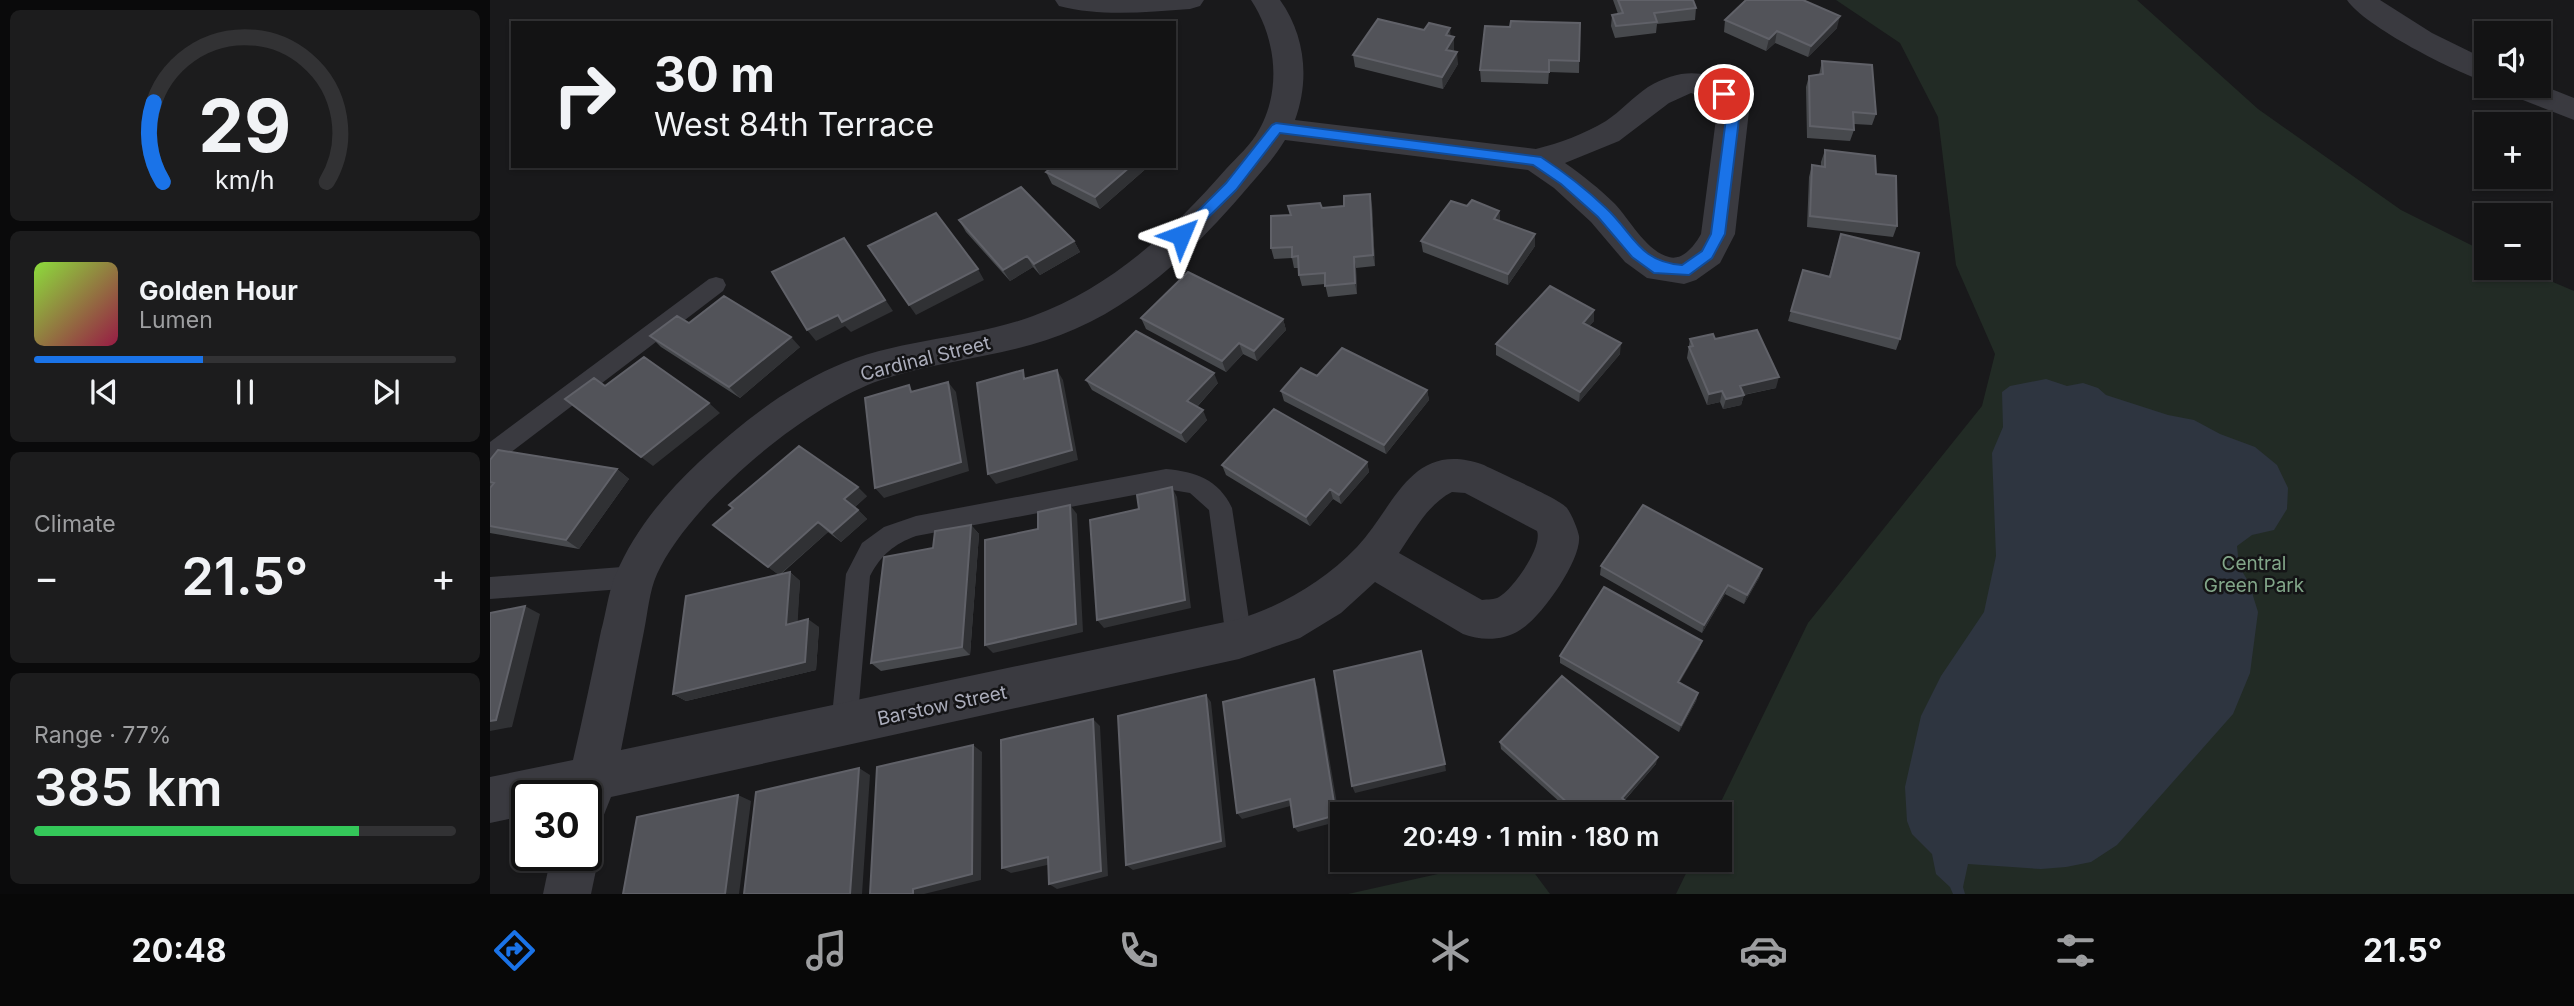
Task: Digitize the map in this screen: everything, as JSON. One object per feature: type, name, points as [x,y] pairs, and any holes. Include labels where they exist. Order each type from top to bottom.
[{"type":"street","points":[[1069,0],[1119,5],[1190,0]]},
{"type":"street","name":"Cardinal Street","points":[[591,780],[635,577],[658,535],[698,489],[753,440],[799,405],[848,377],[900,360],[1033,330],[1063,319],[1121,287],[1165,251],[1231,186],[1276,128],[1286,89],[1289,58],[1285,36],[1275,11],[1265,0]]},
{"type":"street","points":[[2361,0],[2387,20],[2474,66]]},
{"type":"street","points":[[1276,128],[1536,160],[1576,150],[1619,127],[1650,100],[1670,88],[1691,83],[1708,86],[1724,94],[1733,111],[1718,234],[1707,254],[1684,271],[1659,269],[1637,253],[1603,213],[1566,180],[1536,160]]},
{"type":"street","points":[[2545,98],[2574,110]]},
{"type":"street","name":"Barstow Street","points":[[602,788],[844,726],[1239,639],[1285,624],[1326,598],[1372,559]]},
{"type":"street","name":"Barstow Street","points":[[490,800],[511,798]]},
{"type":"street","points":[[566,894],[571,871]]},
{"type":"lane","points":[[490,455],[716,285]]},
{"type":"lane","points":[[844,726],[858,574],[871,551],[892,534],[916,526],[1166,479],[1192,482],[1211,492],[1220,508],[1239,639]]},
{"type":"lane","points":[[490,588],[635,577]]},
{"type":"green space","name":"Central Green Park","points":[[1836,0],[2137,0],[2258,109],[2401,210],[2474,246],[2474,280],[2548,280],[2574,291],[2574,894],[1676,894],[1687,872],[1732,872],[1732,802],[1721,802],[1808,623],[1982,406],[1995,354],[1956,265],[1938,117],[1900,43]]},
{"type":"green space","points":[[1447,872],[1534,872],[1550,894],[1348,894]]},
{"type":"shaded area","points":[[2046,379],[2067,386],[2083,383],[2098,388],[2106,395],[2168,415],[2194,420],[2220,434],[2255,447],[2277,465],[2288,488],[2287,509],[2274,530],[2252,535],[2237,546],[2239,566],[2249,583],[2258,612],[2250,673],[2233,714],[2117,845],[2091,862],[2041,869],[1968,864],[1963,887],[1965,894],[1953,894],[1950,887],[1936,874],[1932,854],[1912,834],[1907,821],[1905,787],[1921,716],[1941,676],[1984,612],[1996,556],[1992,453],[2003,427],[2002,392],[2010,386]]},
{"type":"building","points":[[1618,0],[1693,0],[1696,8],[1654,13],[1657,22],[1616,26],[1612,15],[1623,13]]},
{"type":"building","points":[[1746,0],[1803,0],[1840,16],[1811,46],[1777,31],[1769,39],[1725,20]]},
{"type":"building","points":[[1378,19],[1424,30],[1429,23],[1450,28],[1446,35],[1454,37],[1446,50],[1457,52],[1442,77],[1353,55]]},
{"type":"building","points":[[1511,21],[1580,23],[1579,61],[1549,60],[1549,72],[1480,70],[1485,26],[1510,27]]},
{"type":"building","points":[[1822,61],[1872,65],[1876,114],[1853,112],[1854,130],[1810,126],[1809,76],[1823,74]]},
{"type":"building","points":[[1825,150],[1875,156],[1876,174],[1896,176],[1897,226],[1810,216],[1812,165],[1825,167]]},
{"type":"building","points":[[1051,168],[1129,168],[1095,197],[1046,172]]},
{"type":"building","points":[[1021,187],[1074,241],[1034,264],[1027,256],[1003,270],[959,220]]},
{"type":"building","points":[[1370,194],[1373,255],[1354,257],[1355,283],[1325,286],[1325,273],[1299,275],[1298,256],[1292,257],[1292,247],[1271,248],[1271,216],[1291,215],[1288,206],[1320,203],[1322,208],[1344,206],[1344,196]]},
{"type":"building","points":[[1472,200],[1499,211],[1494,219],[1535,234],[1508,274],[1421,241],[1451,201],[1467,206]]},
{"type":"building","points":[[936,213],[978,269],[909,305],[868,246]]},
{"type":"building","points":[[1841,234],[1919,253],[1900,339],[1791,311],[1803,270],[1830,277]]},
{"type":"building","points":[[844,238],[885,300],[842,322],[838,315],[807,330],[772,272]]},
{"type":"building","points":[[1188,272],[1283,319],[1254,351],[1239,343],[1222,361],[1141,318]]},
{"type":"building","points":[[1550,286],[1594,310],[1583,323],[1621,343],[1580,392],[1496,344]]},
{"type":"building","points":[[724,296],[791,337],[729,387],[650,336],[677,316],[689,323]]},
{"type":"building","points":[[1757,330],[1779,377],[1740,386],[1744,395],[1726,399],[1722,391],[1709,394],[1689,347],[1693,346],[1690,339],[1713,334],[1715,339]]},
{"type":"building","points":[[1136,331],[1214,373],[1187,401],[1203,410],[1181,433],[1086,380]]},
{"type":"building","points":[[1342,348],[1427,390],[1384,445],[1281,391],[1301,368],[1317,376]]},
{"type":"building","points":[[644,357],[709,403],[641,457],[565,399],[594,378],[605,386]]},
{"type":"building","points":[[1023,370],[1024,379],[1057,370],[1072,450],[988,474],[977,383]]},
{"type":"building","points":[[948,382],[961,462],[875,488],[865,398],[909,385],[911,392]]},
{"type":"building","points":[[1274,409],[1367,462],[1339,495],[1330,489],[1306,517],[1222,465]]},
{"type":"building","points":[[799,446],[858,487],[844,499],[858,510],[832,533],[818,522],[768,567],[713,525],[733,508],[729,505]]},
{"type":"building","points":[[498,450],[617,469],[566,540],[490,526],[490,488],[494,483],[490,482],[490,460]]},
{"type":"building","points":[[1172,487],[1185,600],[1097,620],[1090,520],[1139,509],[1137,495]]},
{"type":"building","points":[[1070,505],[1076,624],[985,645],[985,540],[1038,529],[1038,512]]},
{"type":"building","points":[[1643,505],[1762,569],[1747,595],[1728,585],[1704,625],[1601,566]]},
{"type":"building","points":[[971,525],[962,647],[871,663],[884,557],[933,548],[935,531]]},
{"type":"building","points":[[790,572],[786,625],[808,619],[805,662],[673,694],[686,596]]},
{"type":"building","points":[[1604,587],[1702,641],[1678,682],[1698,693],[1681,725],[1560,656]]},
{"type":"building","points":[[525,606],[496,720],[490,721],[490,613]]},
{"type":"building","points":[[1421,651],[1445,764],[1352,786],[1334,671]]},
{"type":"building","points":[[1562,676],[1658,757],[1622,798],[1626,802],[1567,802],[1500,742]]},
{"type":"building","points":[[1314,679],[1334,802],[1330,802],[1330,817],[1294,827],[1290,799],[1237,813],[1223,702]]},
{"type":"building","points":[[1206,695],[1221,841],[1126,865],[1118,716]]},
{"type":"building","points":[[1093,719],[1101,871],[1049,884],[1048,857],[1002,868],[1001,740]]},
{"type":"building","points":[[973,745],[972,874],[913,889],[913,894],[870,894],[877,767]]},
{"type":"building","points":[[859,768],[850,894],[744,894],[756,792]]},
{"type":"building","points":[[738,795],[725,894],[623,894],[637,817]]},
{"type":"route","points":[[1181,235],[1231,186],[1276,128],[1536,160],[1566,180],[1603,213],[1637,253],[1659,269],[1684,271],[1707,254],[1718,234],[1733,111],[1724,94]]}]
